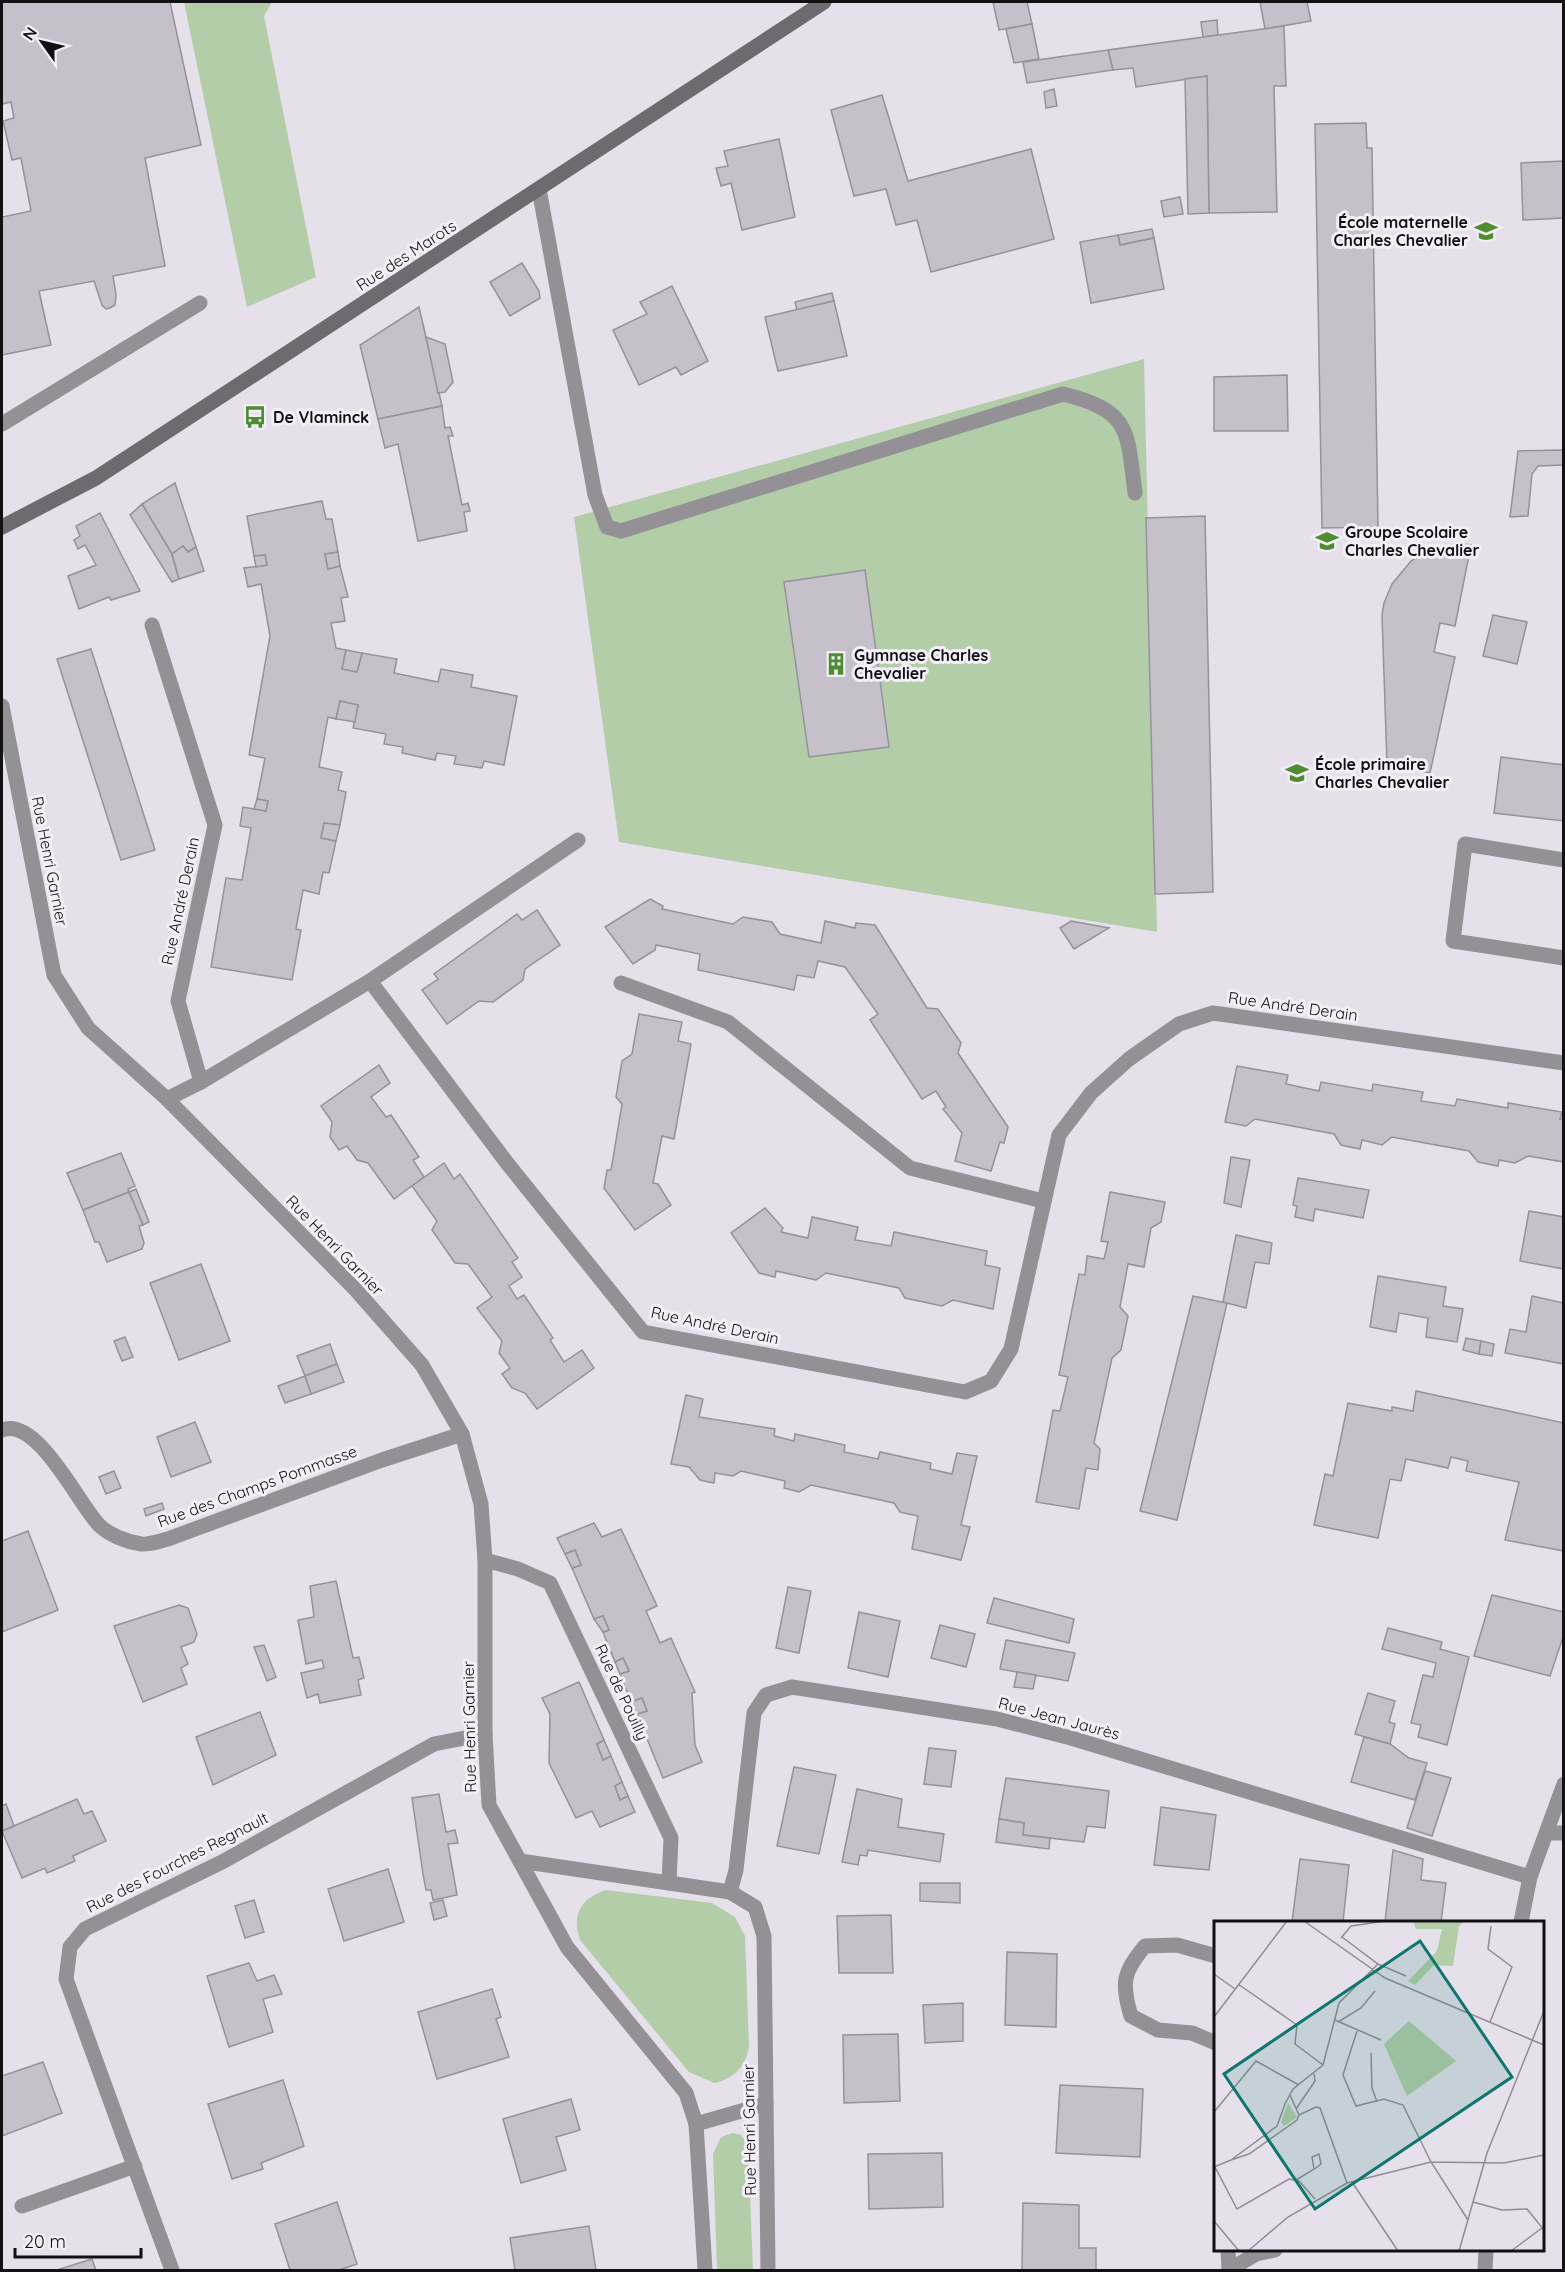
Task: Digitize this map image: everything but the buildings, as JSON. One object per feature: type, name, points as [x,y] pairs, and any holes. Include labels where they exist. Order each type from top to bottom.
[{"type":"main road","name":"Rue des Marots","points":[[2,526],[96,478],[824,2]]},
{"type":"street","points":[[539,189],[595,495],[607,527],[621,531],[1063,394],[1094,402],[1111,413],[1127,435],[1135,493]]},
{"type":"street","points":[[2,424],[200,303]]},
{"type":"street","name":"Rue André Derain","points":[[152,625],[215,825],[177,1001],[201,1082]]},
{"type":"street","name":"Rue Henri Garnier","points":[[2,706],[54,975],[88,1028],[167,1099],[355,1289],[423,1365],[462,1434],[481,1504],[485,1560],[485,1734],[489,1805],[567,1947],[686,2093],[696,2124],[705,2271]]},
{"type":"street","points":[[167,1099],[201,1082],[370,981],[578,840]]},
{"type":"street","points":[[1563,860],[1465,844],[1453,941],[1563,958]]},
{"type":"street","name":"Rue André Derain","points":[[370,981],[507,1163],[643,1332],[965,1392],[991,1381],[1011,1349],[1059,1135],[1091,1093],[1129,1059],[1179,1024],[1214,1013],[1563,1063]]},
{"type":"street","points":[[621,983],[728,1022],[910,1168],[1043,1202]]},
{"type":"street","name":"Rue des Champs Pommasse","points":[[2,1430],[7,1428],[22,1431],[40,1443],[100,1526],[119,1537],[143,1544],[168,1539],[382,1460],[462,1434]]},
{"type":"street","name":"Rue de Pouilly","points":[[485,1560],[518,1569],[550,1583],[671,1838],[669,1883]]},
{"type":"street","name":"Rue Jean Jaurès","points":[[730,1892],[736,1870],[754,1713],[766,1695],[792,1688],[997,1719],[1060,1735],[1530,1877]]},
{"type":"street","name":"Rue des Fourches Regnault","points":[[172,2271],[66,1978],[70,1947],[85,1929],[222,1862],[434,1744],[485,1734]]},
{"type":"street","points":[[1521,1921],[1530,1877],[1563,1784]]},
{"type":"street","points":[[1547,1833],[1563,1833]]},
{"type":"street","name":"Rue Henri Garnier","points":[[520,1861],[730,1892],[755,1907],[764,1936],[768,2271]]},
{"type":"street","points":[[1214,1956],[1177,1945],[1145,1946],[1128,1966],[1124,1992],[1131,2016],[1158,2030],[1192,2033],[1214,2043]]},
{"type":"street","points":[[696,2124],[766,2103]]},
{"type":"street","points":[[22,2206],[135,2166]]},
{"type":"street","points":[[1228,2251],[1229,2271],[1256,2254],[1270,2251]]},
{"type":"street","points":[[1485,2271],[1486,2251]]},
{"type":"green space","points":[[184,2],[272,2],[264,16],[316,277],[247,307]]},
{"type":"green space","points":[[1144,359],[1157,932],[619,842],[574,517]]},
{"type":"green space","points":[[606,1890],[712,1903],[735,1917],[745,1936],[749,2047],[742,2066],[733,2075],[714,2083],[689,2072],[580,1940],[577,1923],[580,1909],[590,1898]]},
{"type":"green space","points":[[733,2133],[741,2135],[748,2144],[753,2270],[717,2270],[713,2154],[721,2137]]},
{"type":"place","name":"École maternelle Charles Chevalier","points":[[1486,231]]},
{"type":"place","name":"De Vlaminck","points":[[255,417]]},
{"type":"place","name":"Groupe Scolaire Charles Chevalier","points":[[1327,541]]},
{"type":"place","name":"Gymnase Charles Chevalier","points":[[836,664]]},
{"type":"place","name":"École primaire Charles Chevalier","points":[[1297,773]]}]
